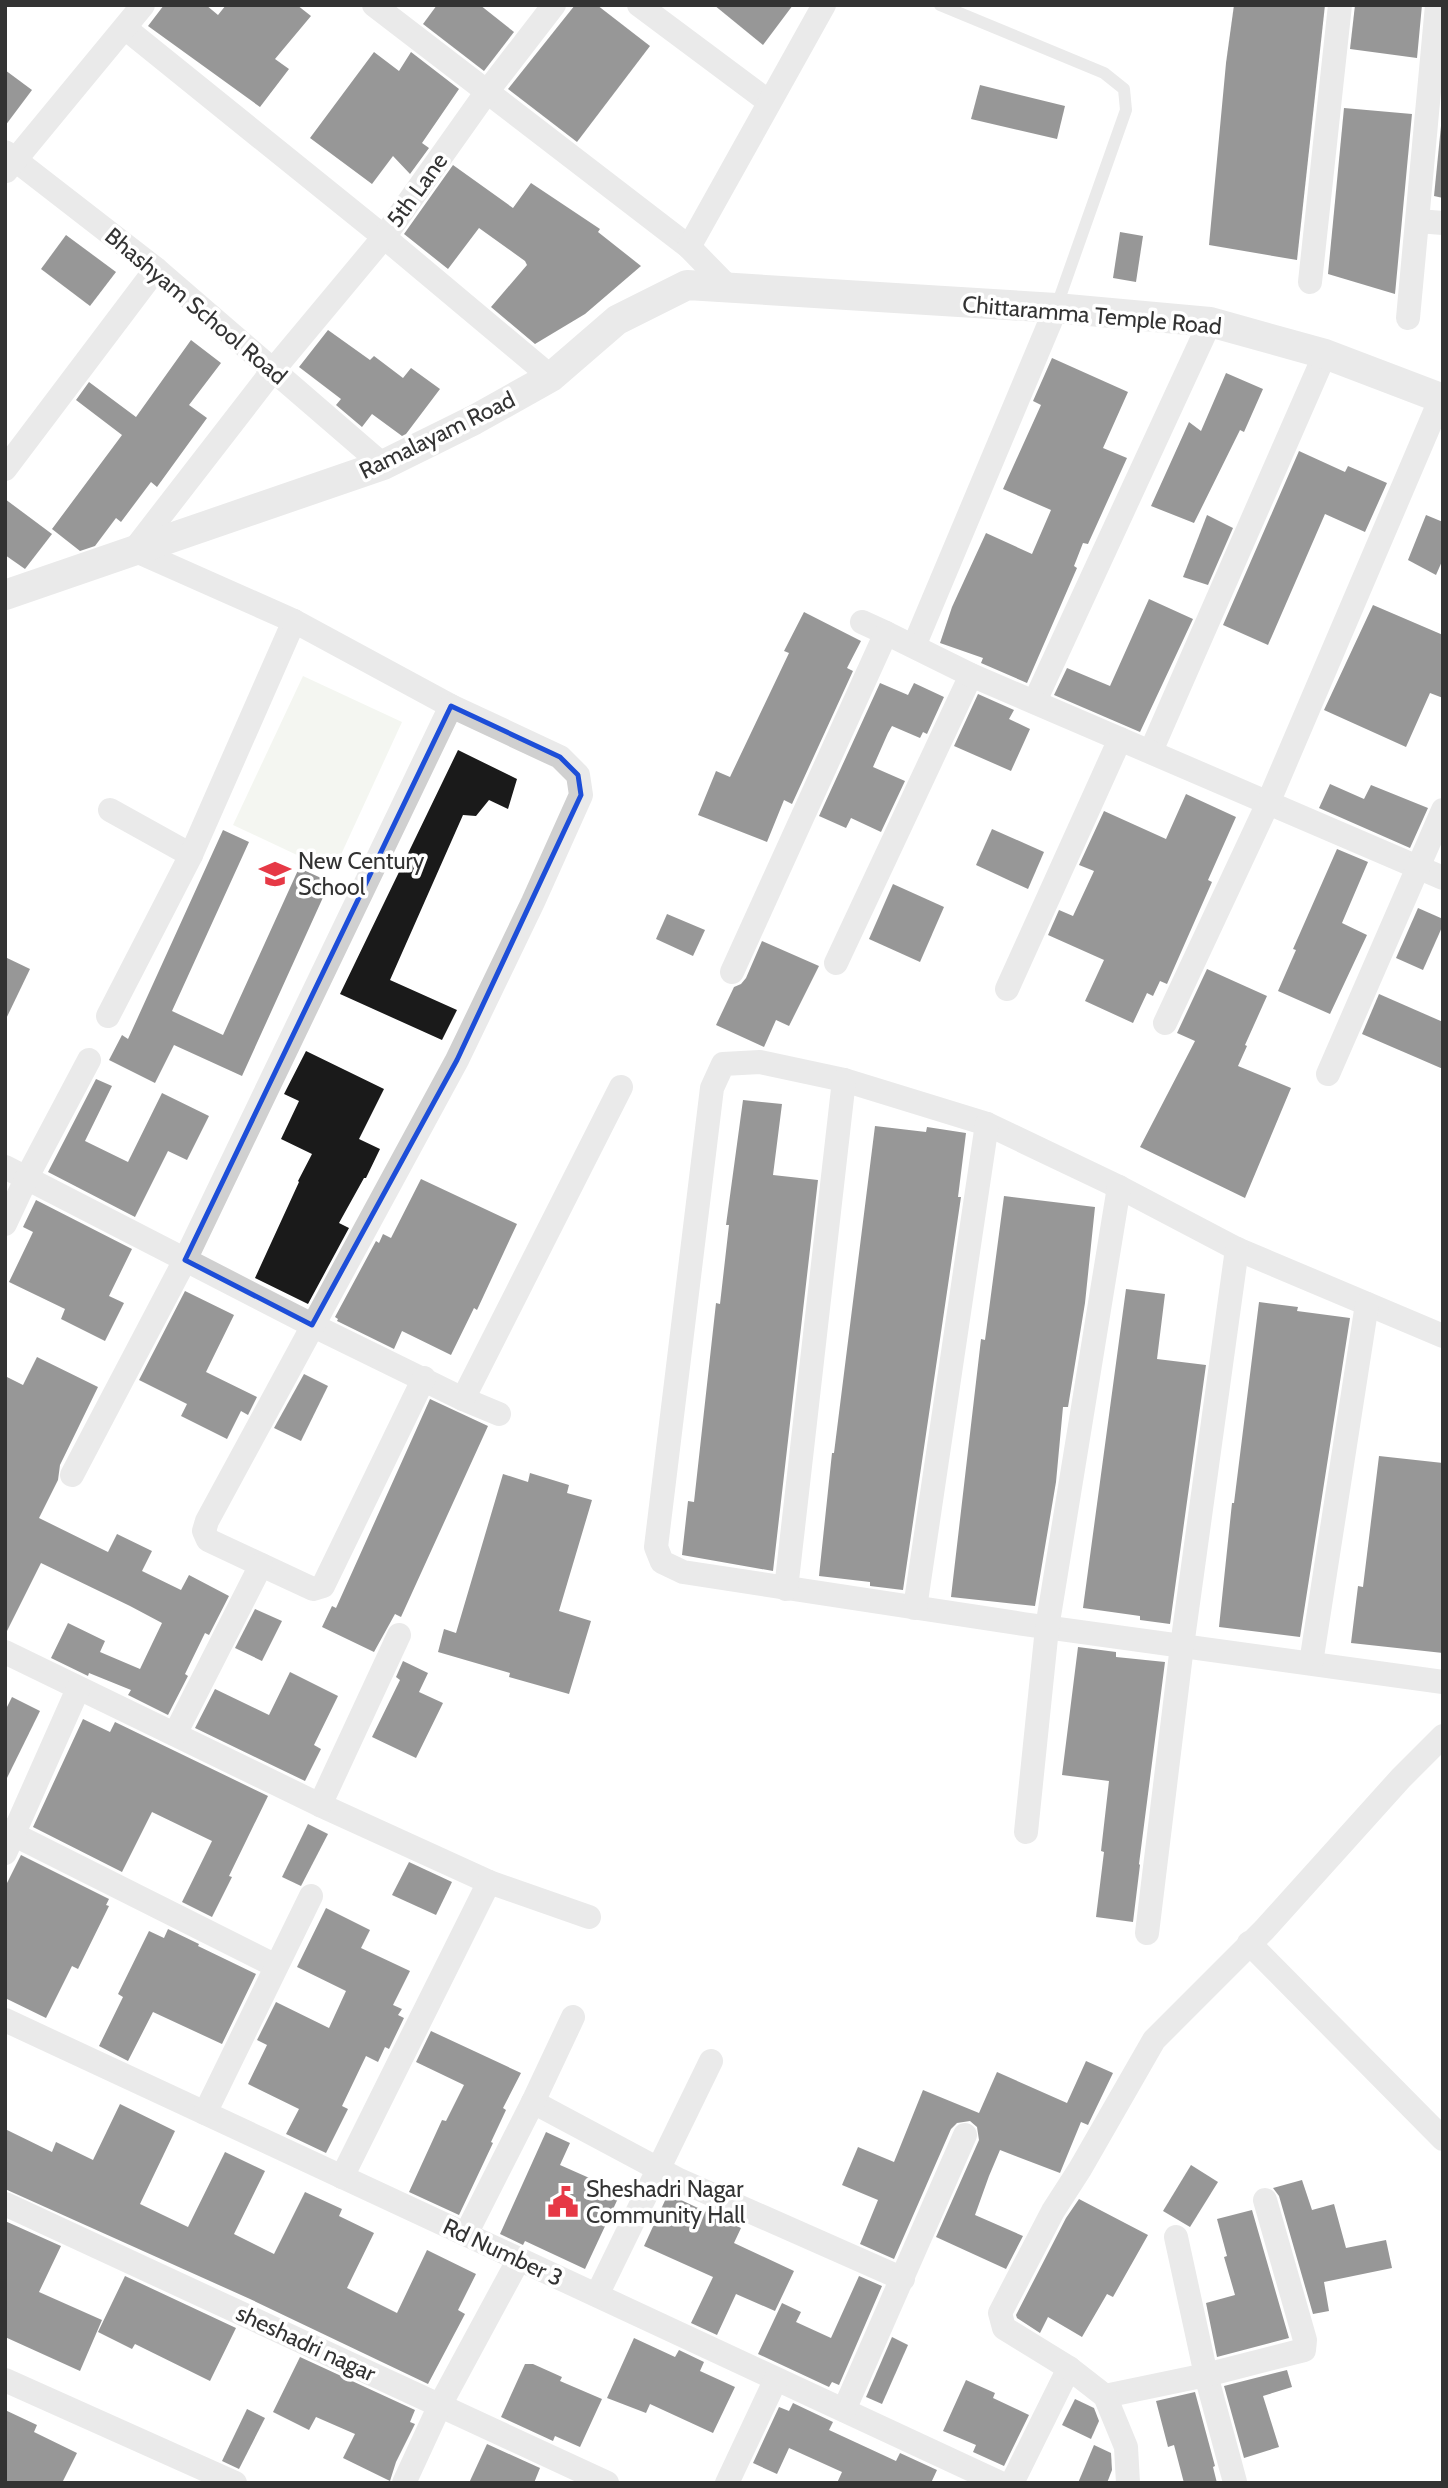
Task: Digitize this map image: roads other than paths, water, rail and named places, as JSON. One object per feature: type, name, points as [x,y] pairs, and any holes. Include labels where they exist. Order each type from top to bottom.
[{"type":"street","points":[[8,161],[143,5]]},
{"type":"street","points":[[374,5],[689,247],[729,288]]},
{"type":"street","name":"5th Lane","points":[[134,550],[274,369],[384,237],[486,93],[554,5]]},
{"type":"street","points":[[639,5],[769,102]]},
{"type":"street","points":[[689,247],[824,5]]},
{"type":"street","points":[[1310,282],[1340,5]]},
{"type":"street","points":[[1408,318],[1437,5]]},
{"type":"street","points":[[125,28],[384,237],[551,377]]},
{"type":"street","name":"Bhashyam School Road","points":[[8,161],[156,269],[383,465]]},
{"type":"street","points":[[1418,221],[1443,223]]},
{"type":"street","points":[[5,469],[156,269]]},
{"type":"street","name":"Ramalayam Road","points":[[5,595],[383,465],[474,420],[551,377],[617,320],[687,285],[729,288]]},
{"type":"street","name":"Chittaramma Temple Road","points":[[729,288],[1056,308],[1210,322],[1325,354],[1442,399]]},
{"type":"street","points":[[915,646],[1056,308]]},
{"type":"street","points":[[1035,701],[1210,322]]},
{"type":"street","points":[[1151,751],[1325,354]]},
{"type":"street","points":[[1165,1023],[1268,803],[1442,399]]},
{"type":"street","points":[[134,550],[294,621],[451,706],[560,757],[578,775],[581,795],[457,1060],[206,1525],[204,1531],[208,1540],[313,1589],[323,1587],[424,1378]]},
{"type":"street","points":[[108,1016],[191,855],[294,621]]},
{"type":"street","points":[[862,622],[971,675],[1443,878]]},
{"type":"street","points":[[732,972],[886,634]]},
{"type":"street","points":[[836,963],[971,675]]},
{"type":"street","points":[[72,1475],[185,1260],[451,706]]},
{"type":"street","points":[[1007,989],[1121,739]]},
{"type":"street","points":[[110,810],[191,855]]},
{"type":"street","points":[[1328,1074],[1443,810]]},
{"type":"street","points":[[5,1224],[16,1172],[89,1060]]},
{"type":"street","points":[[1442,1675],[1311,1663],[1047,1628],[786,1589],[683,1572],[662,1562],[656,1547],[712,1088],[723,1064],[760,1062],[844,1080],[987,1124],[1119,1187],[1237,1249],[1443,1336]]},
{"type":"street","points":[[786,1589],[844,1080]]},
{"type":"street","points":[[463,1399],[621,1087]]},
{"type":"street","points":[[915,1608],[987,1124]]},
{"type":"street","points":[[16,1172],[312,1325],[499,1414]]},
{"type":"street","points":[[1026,1832],[1047,1628],[1119,1187]]},
{"type":"street","points":[[1147,1933],[1182,1646],[1237,1249]]},
{"type":"street","points":[[1311,1663],[1367,1304]]},
{"type":"street","points":[[175,1734],[261,1565]]},
{"type":"street","points":[[320,1805],[399,1636]]},
{"type":"street","points":[[5,1652],[320,1805],[489,1882],[589,1917]]},
{"type":"street","points":[[78,1689],[8,1839],[276,1966]]},
{"type":"street","points":[[1128,2483],[1126,2447],[1105,2396],[1069,2368],[1004,2328],[1000,2312],[1053,2211],[1154,2040],[1264,1930],[1401,1778],[1443,1736]]},
{"type":"street","points":[[342,2177],[489,1882]]},
{"type":"street","points":[[205,2113],[311,1896]]},
{"type":"street","points":[[1249,1943],[1443,2139]]},
{"type":"street","points":[[466,2234],[573,2017]]},
{"type":"street","name":"Rd Number 3","points":[[5,2020],[1000,2483]]},
{"type":"street","points":[[597,2295],[711,2061]]},
{"type":"street","points":[[533,2102],[659,2169],[903,2279]]},
{"type":"street","points":[[844,2410],[965,2135]]},
{"type":"street","points":[[1105,2396],[1206,2375],[1304,2350],[1305,2340],[1265,2200]]},
{"type":"street","name":"sheshadri nagar","points":[[5,2204],[607,2483]]},
{"type":"street","points":[[1176,2237],[1206,2375],[1235,2482]]},
{"type":"street","points":[[404,2483],[440,2405],[519,2259]]},
{"type":"street","points":[[1012,2483],[1069,2368]]},
{"type":"street","points":[[727,2483],[776,2379]]},
{"type":"street","points":[[5,2380],[235,2483]]},
{"type":"lane","points":[[940,5],[1104,73],[1124,89],[1126,110],[1056,308]]},
{"type":"place","name":"New Century School","points":[[275,874]]},
{"type":"place","name":"Sheshadri Nagar Community Hall","points":[[563,2202]]}]
